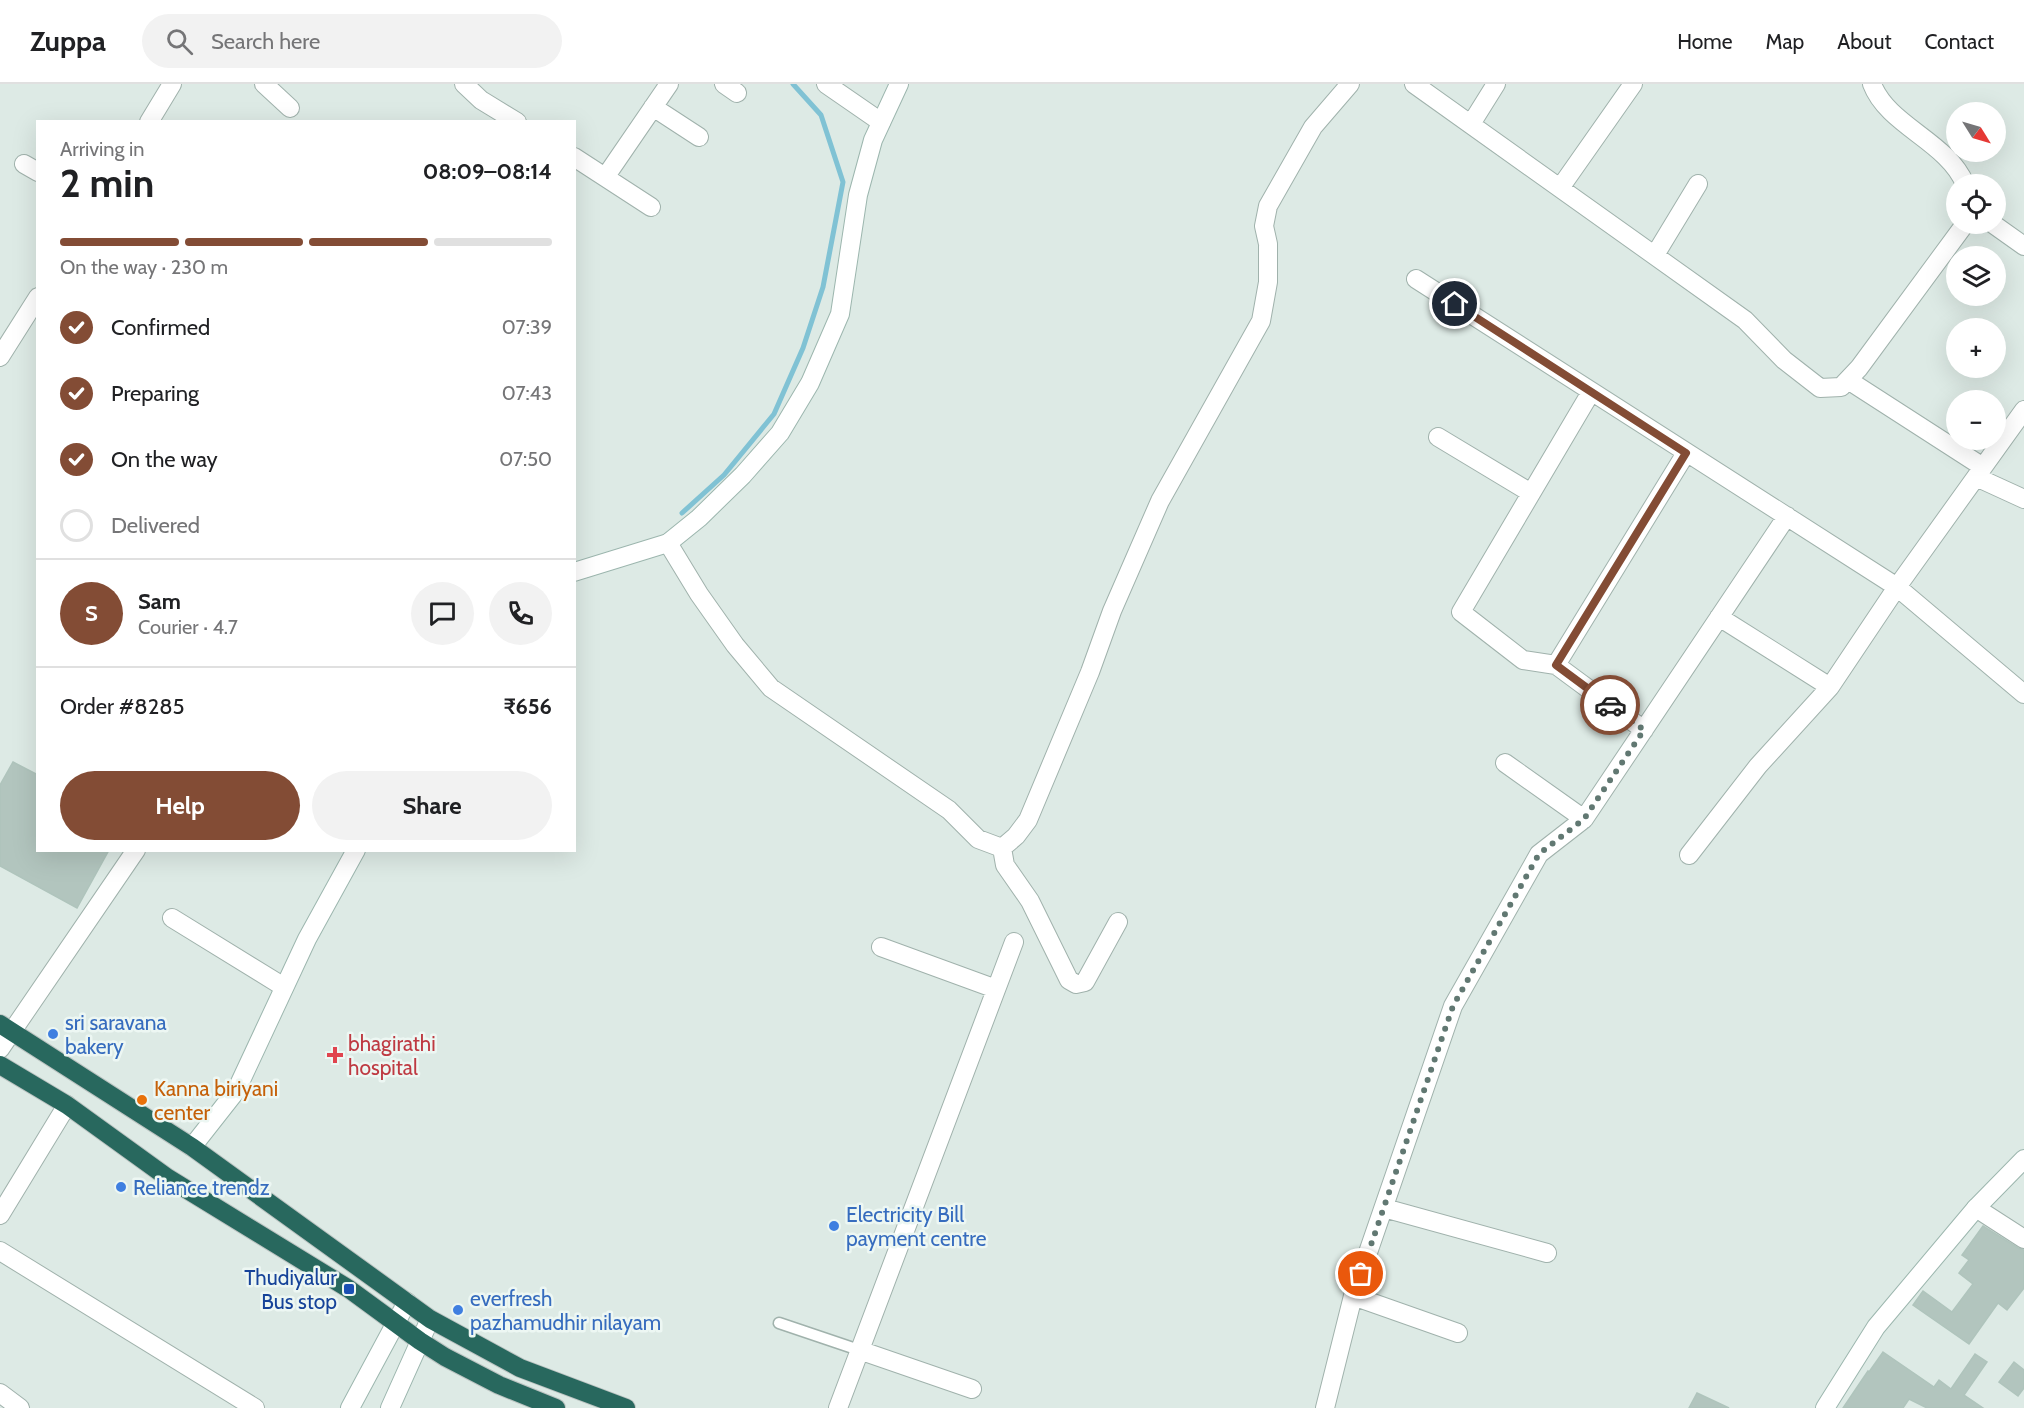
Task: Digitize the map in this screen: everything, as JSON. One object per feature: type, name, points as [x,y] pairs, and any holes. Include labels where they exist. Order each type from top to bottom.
[{"type":"highway","points":[[6,1027],[192,1148],[430,1319],[520,1368],[626,1408]]},
{"type":"highway","points":[[0,1065],[67,1105],[168,1178],[349,1289],[445,1357],[499,1385],[556,1408]]},
{"type":"street","points":[[150,120],[172,84]]},
{"type":"street","points":[[264,84],[290,108]]},
{"type":"street","points":[[464,84],[482,100],[514,120]]},
{"type":"street","points":[[606,176],[669,84]]},
{"type":"street","points":[[826,84],[881,122]]},
{"type":"street","points":[[576,571],[668,543],[699,518],[743,475],[780,433],[810,383],[840,314],[858,195],[873,140],[900,84]]},
{"type":"street","points":[[1002,848],[1016,836],[1028,820],[1090,672],[1112,611],[1160,501],[1261,321],[1268,282],[1268,244],[1264,226],[1268,206],[1313,127],[1350,84]]},
{"type":"street","points":[[1414,84],[1745,320],[1784,360],[1820,388],[1841,387],[1859,368],[1958,234]]},
{"type":"street","points":[[1471,124],[1497,84]]},
{"type":"street","points":[[1560,188],[1633,84]]},
{"type":"street","points":[[1872,84],[1888,107],[1910,128],[1944,154],[1960,174]]},
{"type":"street","points":[[653,107],[699,137]]},
{"type":"street","points":[[576,158],[651,207]]},
{"type":"street","points":[[1655,255],[1698,184]]},
{"type":"street","points":[[2006,233],[2024,246]]},
{"type":"street","points":[[1416,279],[1897,587],[2024,694]]},
{"type":"street","points":[[0,357],[36,300]]},
{"type":"street","points":[[1848,380],[1979,472],[2024,499]]},
{"type":"street","points":[[1591,392],[1461,612],[1523,660],[1556,665],[1644,730]]},
{"type":"street","points":[[1689,855],[1758,766],[1830,687],[1897,587],[2024,410]]},
{"type":"street","points":[[1438,437],[1531,493]]},
{"type":"street","points":[[1556,665],[1686,453]]},
{"type":"street","points":[[1325,1408],[1353,1296],[1453,1006],[1539,854],[1584,819],[1787,516]]},
{"type":"street","points":[[668,543],[699,594],[735,645],[771,688],[949,810],[978,839],[1002,848]]},
{"type":"street","points":[[1719,617],[1830,687]]},
{"type":"street","points":[[1505,763],[1584,819]]},
{"type":"street","points":[[1002,848],[1005,865],[1030,902],[1069,980],[1076,984],[1085,982],[1118,922]]},
{"type":"street","points":[[0,1049],[6,1027],[135,852]]},
{"type":"street","points":[[192,1148],[236,1091],[307,939],[355,852]]},
{"type":"street","points":[[171,918],[284,987]]},
{"type":"street","points":[[838,1408],[1014,942]]},
{"type":"street","points":[[881,947],[996,989]]},
{"type":"street","points":[[0,1215],[67,1105]]},
{"type":"street","points":[[1825,1408],[1876,1327],[1976,1208],[2024,1159]]},
{"type":"street","points":[[1384,1208],[1547,1253]]},
{"type":"street","points":[[1976,1208],[2024,1239]]},
{"type":"street","points":[[0,1251],[255,1408]]},
{"type":"street","points":[[1353,1296],[1458,1333]]},
{"type":"street","points":[[350,1408],[407,1302]]},
{"type":"street","points":[[390,1408],[430,1319]]},
{"type":"street","points":[[859,1350],[972,1389]]},
{"type":"street","points":[[0,1393],[20,1408]]},
{"type":"lane","points":[[779,1323],[859,1350]]},
{"type":"building","points":[[13,762],[36,774],[36,852],[108,852],[77,908],[0,866],[0,785]]},
{"type":"building","points":[[1983,1226],[2024,1250],[2024,1288],[2007,1310],[1998,1303],[1969,1344],[1913,1305],[1923,1291],[1952,1312],[1973,1284],[1959,1273],[1969,1260],[1962,1255]]},
{"type":"building","points":[[1883,1352],[1934,1387],[1939,1380],[1951,1389],[1975,1354],[1987,1362],[1964,1395],[1983,1408],[1927,1408],[1909,1399],[1903,1408],[1843,1408]]},
{"type":"building","points":[[2014,1362],[2024,1370],[2024,1388],[2018,1396],[1999,1382]]},
{"type":"building","points":[[1697,1393],[1729,1408],[1689,1408]]},
{"type":"waterway","points":[[682,513],[724,475],[774,414],[803,348],[823,287],[843,182],[821,115],[793,84]]},
{"type":"way so far","points":[[1361,1274],[1453,1006],[1539,854],[1584,819],[1644,730],[1610,705]]},
{"type":"place","name":"sri saravana bakery","points":[[53,1034]]},
{"type":"place","name":"bhagirathi hospital","points":[[335,1055]]},
{"type":"place","name":"Kanna biriyani center","points":[[142,1100]]},
{"type":"place","name":"Reliance trendz","points":[[121,1187]]},
{"type":"place","name":"Electricity Bill payment centre","points":[[834,1226]]},
{"type":"place","name":"Thudiyalur Bus stop","points":[[349,1289]]},
{"type":"place","name":"everfresh pazhamudhir nilayam","points":[[458,1310]]},
{"type":"route","points":[[1455,304],[1686,453],[1556,665],[1610,705]]}]
